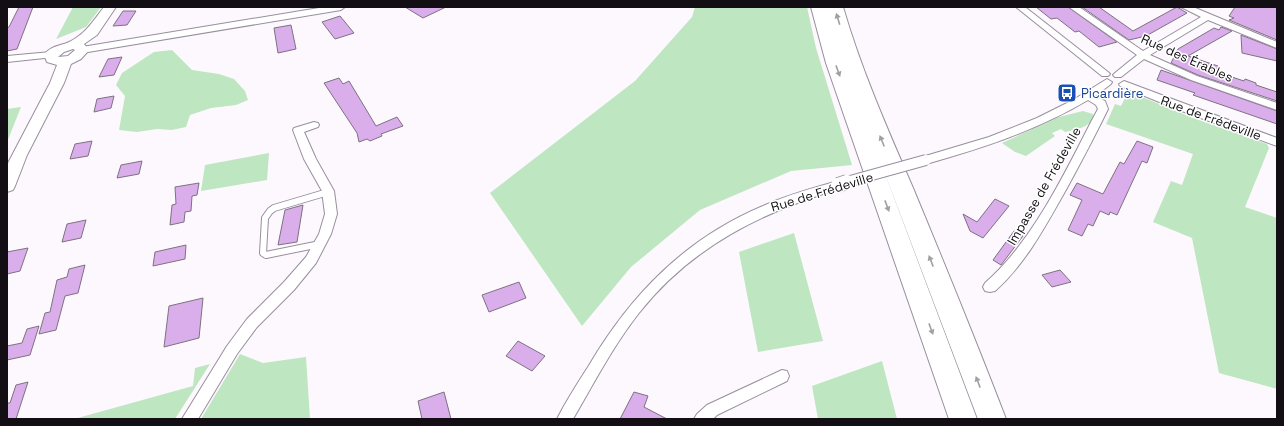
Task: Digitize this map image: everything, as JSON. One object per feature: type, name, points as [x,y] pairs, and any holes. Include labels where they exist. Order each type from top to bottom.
[{"type":"highway","points":[[819,7],[835,63],[963,419]]},
{"type":"highway","points":[[835,7],[846,44],[871,112],[919,230],[992,419]]},
{"type":"street","points":[[78,47],[92,32],[110,7]]},
{"type":"street","points":[[78,47],[341,7]]},
{"type":"street","points":[[1020,7],[1106,78]]},
{"type":"street","name":"Rue des Érables","points":[[1073,7],[1143,55],[1194,78],[1277,107]]},
{"type":"street","points":[[1185,7],[1277,45]]},
{"type":"street","points":[[261,19],[271,8]]},
{"type":"street","points":[[1121,80],[1143,55],[1207,17]]},
{"type":"street","points":[[7,59],[58,58],[79,54],[78,47]]},
{"type":"street","points":[[7,186],[19,155],[57,83],[58,58]]},
{"type":"street","name":"Rue de Frédeville","points":[[565,419],[610,343],[635,308],[663,277],[715,237],[757,213],[797,197],[983,143],[1027,128],[1088,96],[1106,78],[1117,86],[1121,80],[1183,108],[1277,142]]},
{"type":"street","name":"Impasse de Frédeville","points":[[990,287],[1007,273],[1033,238],[1090,136],[1103,108],[1101,104],[1088,96]]},
{"type":"street","points":[[190,419],[240,339],[252,323],[289,286],[311,260],[320,244],[331,214],[328,192],[310,159],[298,130],[314,125]]},
{"type":"street","points":[[702,419],[712,410],[782,376]]},
{"type":"lane","points":[[320,244],[266,255],[263,253],[265,218],[274,208],[328,192]]},
{"type":"green space","points":[[73,7],[101,7],[86,27],[56,39]]},
{"type":"green space","points":[[695,7],[807,7],[816,48],[852,165],[791,171],[700,210],[631,267],[582,326],[490,193],[635,81],[692,17]]},
{"type":"green space","points":[[172,50],[192,70],[219,74],[234,79],[245,91],[248,100],[236,105],[211,108],[190,115],[186,127],[172,130],[157,129],[137,132],[119,130],[125,96],[116,85],[122,73],[154,52]]},
{"type":"green space","points":[[1130,92],[1193,118],[1267,144],[1269,148],[1245,207],[1277,218],[1277,389],[1219,373],[1192,238],[1153,222],[1171,181],[1182,185],[1193,154],[1106,124],[1115,104],[1121,106],[1126,96],[1125,93]]},
{"type":"green space","points":[[21,107],[7,142],[7,109]]},
{"type":"green space","points":[[1083,111],[1093,114],[1091,122],[1077,129],[1065,132],[1061,129],[1052,133],[1055,136],[1026,156],[1015,152],[1002,143],[1059,117]]},
{"type":"green space","points":[[269,153],[267,180],[201,191],[205,165]]},
{"type":"green space","points":[[794,233],[823,341],[758,352],[739,252]]},
{"type":"green space","points":[[240,354],[263,363],[306,357],[310,419],[201,419]]},
{"type":"green space","points":[[882,361],[897,419],[818,419],[812,386]]},
{"type":"green space","points":[[210,364],[175,419],[74,419],[193,386],[195,368]]},
{"type":"building","points":[[19,7],[33,7],[17,49],[7,51],[7,28],[9,27]]},
{"type":"building","points":[[405,7],[446,7],[423,18]]},
{"type":"building","points":[[1036,7],[1068,7],[1117,42],[1099,47],[1079,31],[1075,32],[1057,18],[1051,19]]},
{"type":"building","points":[[1082,7],[1099,7],[1133,31],[1177,7],[1187,13],[1146,36],[1129,40]]},
{"type":"building","points":[[1235,7],[1277,7],[1277,40],[1229,20],[1234,18],[1229,16]]},
{"type":"building","points":[[123,11],[136,11],[127,25],[113,26]]},
{"type":"building","points":[[340,16],[354,33],[335,39],[322,22]]},
{"type":"building","points":[[291,25],[296,49],[278,53],[274,28]]},
{"type":"building","points":[[1221,27],[1232,31],[1188,56],[1218,66],[1217,72],[1244,81],[1245,79],[1256,83],[1256,85],[1277,92],[1277,101],[1198,75],[1171,63],[1178,49],[1214,28],[1219,30]]},
{"type":"building","points":[[1241,35],[1277,49],[1277,61],[1242,53]]},
{"type":"building","points":[[122,57],[114,75],[99,77],[108,59]]},
{"type":"building","points":[[1161,70],[1277,111],[1277,124],[1193,95],[1195,93],[1157,80]]},
{"type":"building","points":[[339,78],[343,84],[349,81],[376,126],[397,117],[403,126],[381,134],[382,136],[370,141],[367,139],[359,142],[357,133],[324,83]]},
{"type":"building","points":[[114,96],[111,108],[94,112],[97,99]]},
{"type":"building","points":[[92,141],[88,156],[70,159],[75,144]]},
{"type":"building","points":[[1137,141],[1153,147],[1147,163],[1142,161],[1117,215],[1110,212],[1109,215],[1100,211],[1093,226],[1088,224],[1082,236],[1068,230],[1082,200],[1070,195],[1077,183],[1103,194],[1120,162],[1124,164]]},
{"type":"building","points":[[142,161],[139,174],[117,178],[121,165]]},
{"type":"building","points":[[199,183],[197,195],[192,196],[191,211],[185,212],[184,222],[170,225],[172,205],[176,204],[175,187]]},
{"type":"building","points":[[995,199],[1009,206],[983,238],[970,231],[963,214],[977,222]]},
{"type":"building","points":[[303,205],[297,242],[278,245],[285,210]]},
{"type":"building","points":[[86,220],[81,238],[62,242],[67,224]]},
{"type":"building","points":[[1014,231],[1023,236],[1001,265],[993,260]]},
{"type":"building","points":[[186,245],[185,259],[153,266],[155,252]]},
{"type":"building","points":[[28,248],[20,271],[7,274],[7,252]]},
{"type":"building","points":[[85,265],[78,293],[65,296],[56,330],[39,334],[45,313],[50,312],[57,280],[67,277],[69,269]]},
{"type":"building","points":[[1060,270],[1071,282],[1052,287],[1042,275]]},
{"type":"building","points":[[519,282],[526,298],[489,312],[482,295]]},
{"type":"building","points":[[203,298],[199,338],[164,347],[169,306]]},
{"type":"building","points":[[39,326],[30,355],[7,360],[7,346],[22,343],[27,329]]},
{"type":"building","points":[[518,341],[545,356],[532,371],[506,356]]},
{"type":"building","points":[[28,382],[16,419],[7,419],[7,403],[10,403],[16,385]]},
{"type":"building","points":[[444,392],[451,419],[422,419],[418,401]]},
{"type":"building","points":[[634,392],[648,396],[644,407],[667,419],[620,419]]},
{"type":"place","name":"Picardière","points":[[1067,93]]}]
